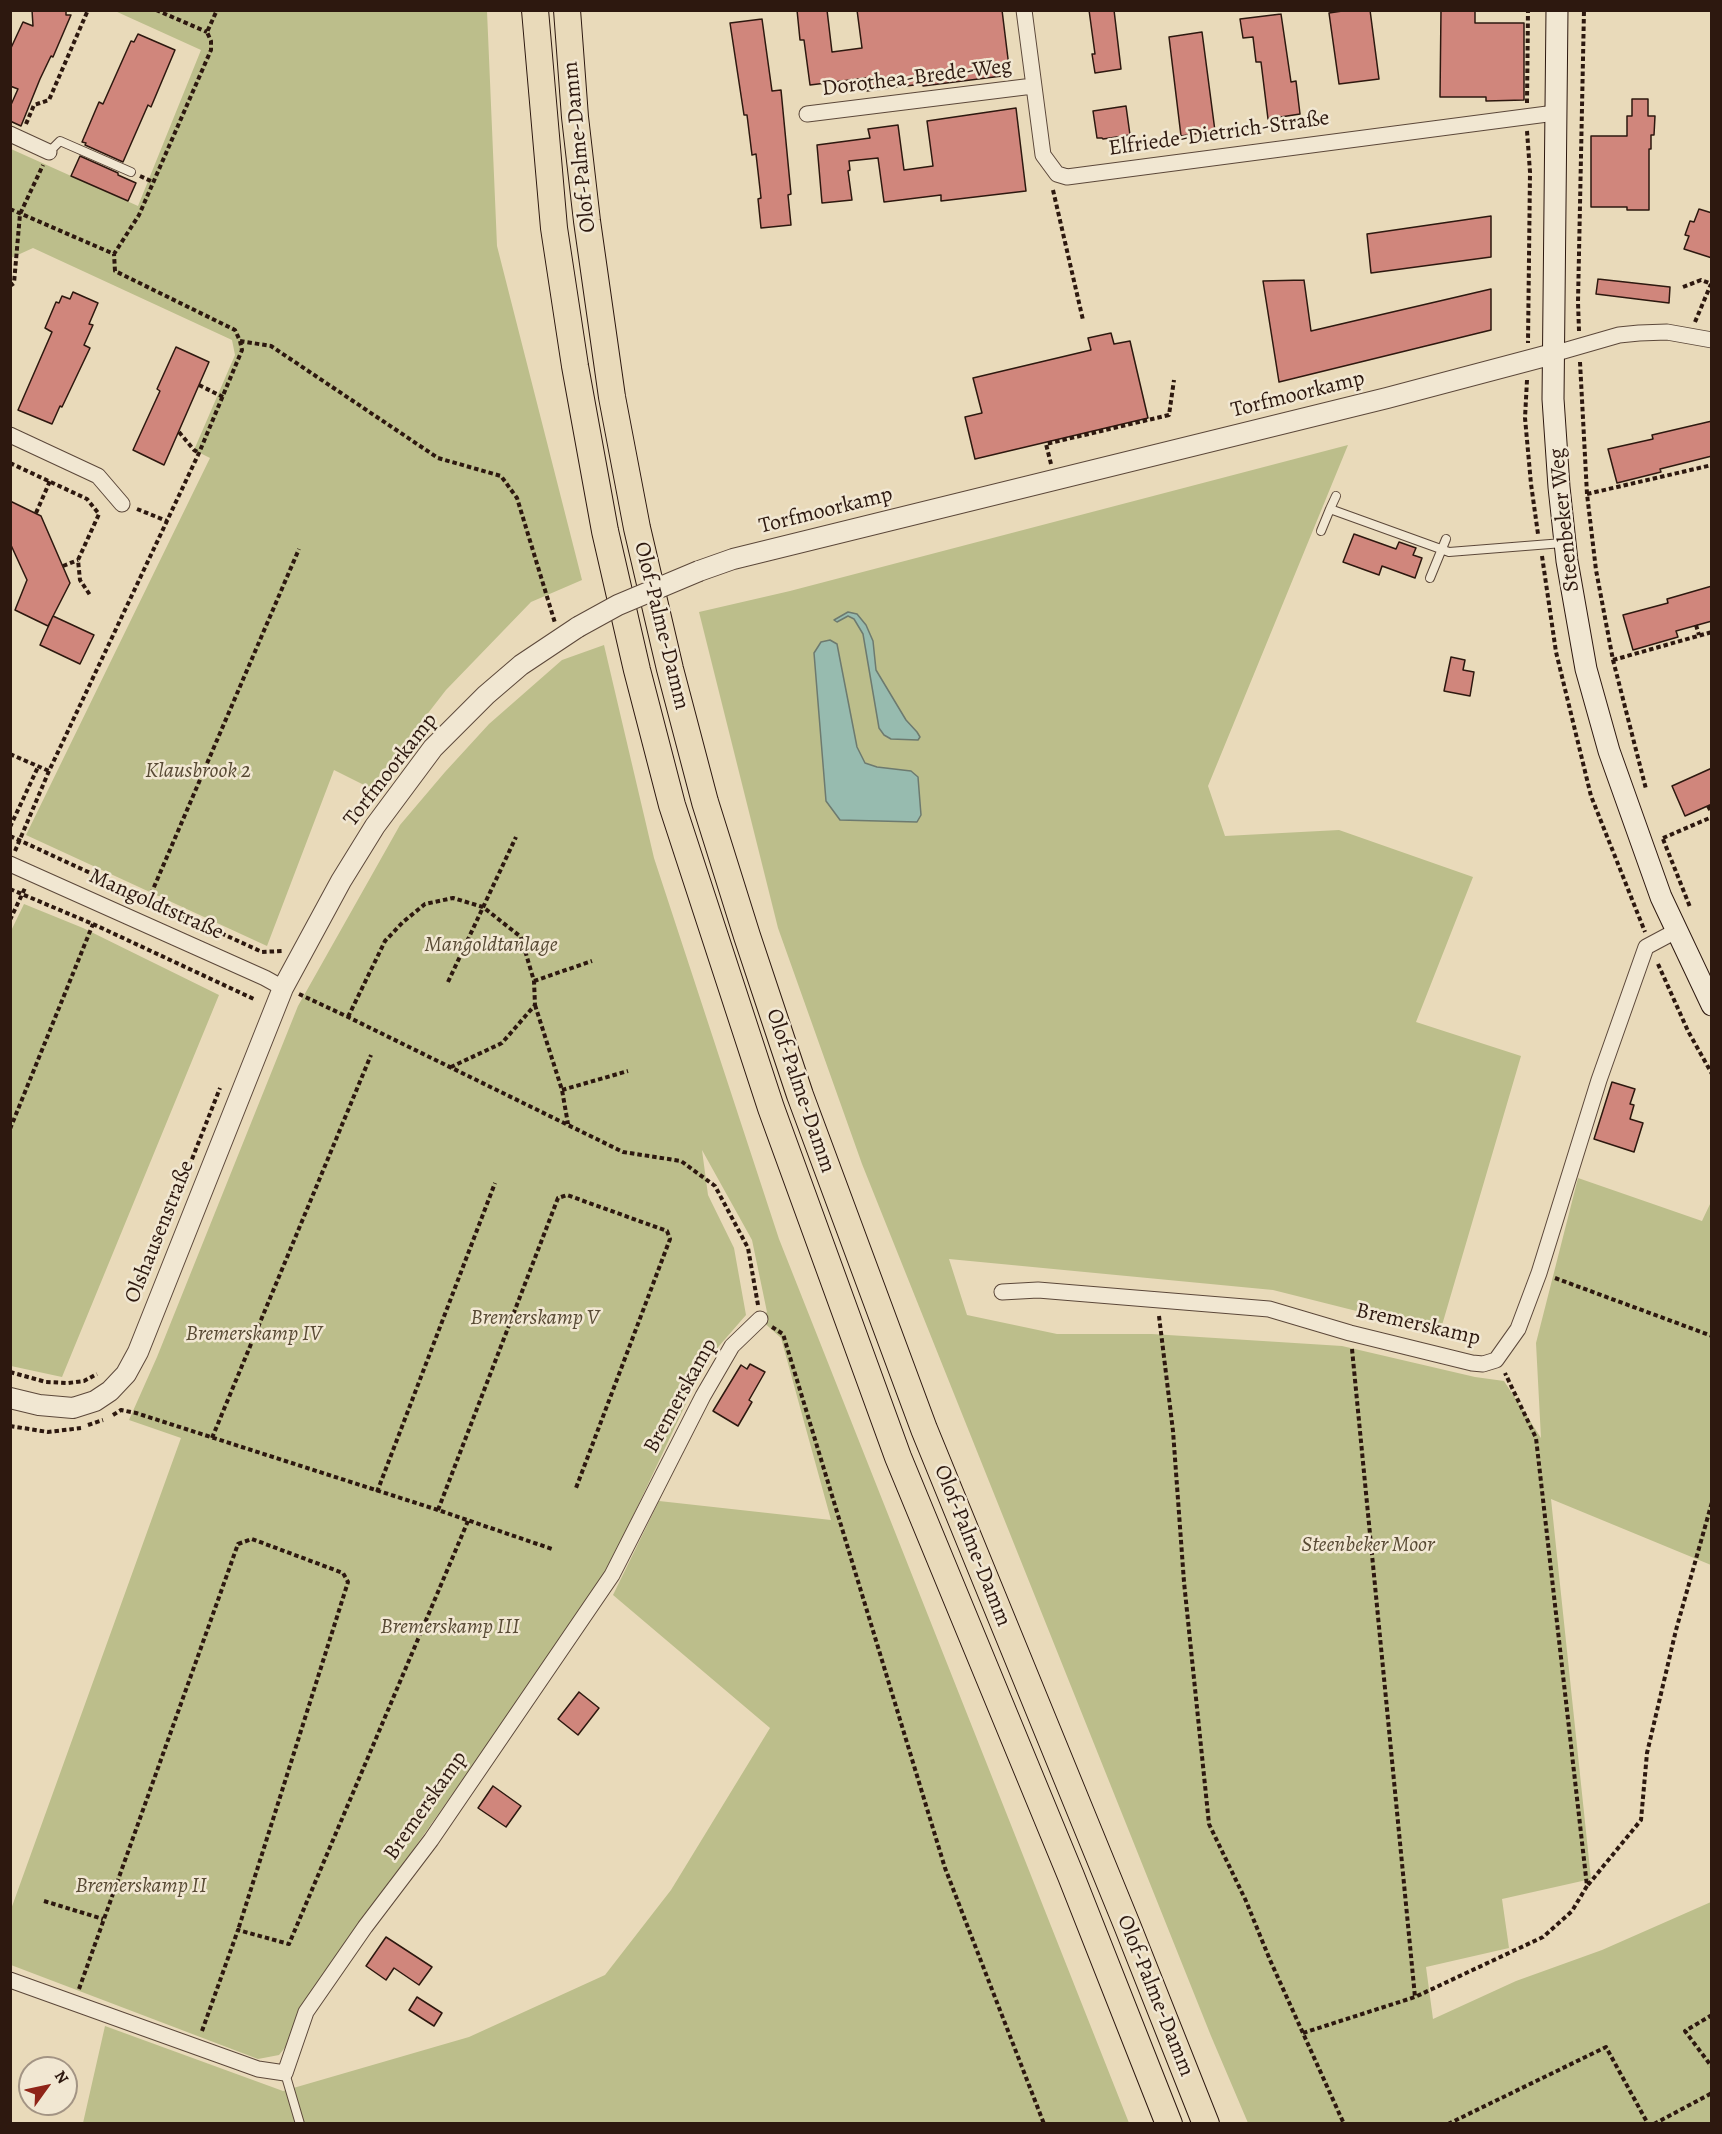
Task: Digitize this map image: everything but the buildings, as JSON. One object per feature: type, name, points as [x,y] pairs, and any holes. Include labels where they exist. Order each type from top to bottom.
[{"type":"highway","name":"Olof-Palme-Damm","points":[[536,10],[554,228],[575,366],[605,531],[637,670],[672,805],[771,1108],[898,1457],[1066,1865],[1169,2124]]},
{"type":"highway","name":"Olof-Palme-Damm","points":[[567,10],[586,210],[612,397],[637,528],[670,669],[705,802],[800,1095],[924,1429],[1206,2124]]},
{"type":"main road","name":"Steenbeker Weg","points":[[1557,10],[1553,354],[1555,421],[1565,543],[1586,669],[1609,751],[1661,897],[1712,1005]]},
{"type":"street","points":[[1024,10],[1043,155],[1057,174]]},
{"type":"street","name":"Dorothea-Brede-Weg","points":[[807,114],[1033,86]]},
{"type":"street","name":"Elfriede-Dietrich-Straße","points":[[1057,174],[1067,177],[1556,113]]},
{"type":"street","points":[[15,136],[49,152]]},
{"type":"street","points":[[1553,354],[1619,335],[1640,333],[1667,332],[1712,340]]},
{"type":"street","name":"Torfmoorkamp","points":[[283,988],[341,881],[375,826],[434,748],[486,695],[521,665],[578,627],[618,605],[733,559],[1387,398],[1553,354]]},
{"type":"street","points":[[10,435],[98,476],[122,504]]},
{"type":"street","name":"Mangoldtstraße","points":[[10,864],[283,988]]},
{"type":"street","name":"Bremerskamp","points":[[1002,1292],[1038,1290],[1269,1309],[1350,1334],[1472,1363],[1483,1364],[1496,1360],[1518,1329],[1539,1273],[1595,1091],[1646,946],[1676,931]]},
{"type":"street","name":"Olshausenstraße","points":[[10,1398],[39,1405],[73,1408],[95,1401],[126,1374],[142,1341],[283,988]]},
{"type":"street","name":"Bremerskamp","points":[[285,2073],[306,2012],[365,1927],[432,1840],[608,1581],[732,1346],[760,1319]]},
{"type":"street","points":[[10,1980],[258,2069],[285,2073]]},
{"type":"lane","points":[[49,152],[60,141],[131,172]]},
{"type":"lane","points":[[1321,531],[1336,496]]},
{"type":"lane","points":[[1330,509],[1449,552],[1565,543]]},
{"type":"lane","points":[[1430,578],[1446,539]]},
{"type":"lane","points":[[285,2073],[300,2124]]},
{"type":"path","points":[[15,136],[34,105],[49,100],[88,10]]},
{"type":"path","points":[[156,10],[207,32]]},
{"type":"path","points":[[1527,361],[1530,307],[1530,172],[1526,116],[1528,10]]},
{"type":"path","points":[[1584,10],[1578,302],[1587,494],[1596,570],[1614,660],[1630,734],[1648,796]]},
{"type":"path","points":[[10,286],[14,283],[20,214],[49,152]]},
{"type":"path","points":[[1057,174],[1052,183],[1053,197],[1083,320]]},
{"type":"path","points":[[10,859],[48,771],[199,453],[242,350],[235,330],[115,270],[114,254]]},
{"type":"path","points":[[1683,287],[1701,280],[1711,284],[1689,336]]},
{"type":"path","points":[[240,341],[271,346],[438,458],[501,476],[517,498],[555,624]]},
{"type":"path","points":[[1052,467],[1046,444],[1169,415],[1174,380]]},
{"type":"path","points":[[199,385],[223,397]]},
{"type":"path","points":[[179,432],[199,453]]},
{"type":"path","points":[[10,463],[87,499],[99,514],[78,560],[80,580],[90,595]]},
{"type":"path","points":[[1684,463],[1686,471]]},
{"type":"path","points":[[1587,494],[1639,480],[1712,465]]},
{"type":"path","points":[[36,513],[50,481]]},
{"type":"path","points":[[122,504],[167,521]]},
{"type":"path","points":[[140,923],[299,549]]},
{"type":"path","points":[[63,566],[78,560]]},
{"type":"path","points":[[1696,625],[1699,635]]},
{"type":"path","points":[[1614,660],[1656,645],[1712,632]]},
{"type":"path","points":[[10,754],[48,771]]},
{"type":"path","points":[[10,827],[38,767]]},
{"type":"path","points":[[1692,913],[1663,837],[1712,815],[1708,806]]},
{"type":"path","points":[[10,836],[262,952],[282,951]]},
{"type":"path","points":[[448,982],[516,837]]},
{"type":"path","points":[[10,920],[31,873]]},
{"type":"path","points":[[10,889],[93,924],[256,1000]]},
{"type":"path","points":[[348,1017],[385,941],[425,904],[453,898],[483,907],[521,937],[534,981],[535,1005],[562,1090],[568,1125]]},
{"type":"path","points":[[10,1129],[93,924]]},
{"type":"path","points":[[534,981],[592,961]]},
{"type":"path","points":[[283,988],[348,1017],[623,1152],[681,1161],[714,1186],[748,1248],[760,1319],[783,1334],[945,1868],[1044,2124]]},
{"type":"path","points":[[451,1067],[502,1044],[535,1005]]},
{"type":"path","points":[[212,1438],[371,1055]]},
{"type":"path","points":[[562,1090],[628,1071]]},
{"type":"path","points":[[377,1492],[495,1183]]},
{"type":"path","points":[[438,1510],[558,1198],[567,1195],[667,1231],[670,1239],[576,1488]]},
{"type":"path","points":[[1539,1273],[1712,1336]]},
{"type":"path","points":[[1158,1301],[1173,1431],[1184,1582],[1209,1824],[1246,1901],[1344,2124]]},
{"type":"path","points":[[1350,1334],[1414,1997]]},
{"type":"path","points":[[1496,1360],[1508,1377],[1536,1438],[1587,1886]]},
{"type":"path","points":[[136,1413],[552,1549]]},
{"type":"path","points":[[1303,2033],[1414,1997],[1543,1937],[1572,1911],[1587,1886],[1641,1821],[1647,1753],[1676,1629],[1712,1502]]},
{"type":"path","points":[[238,1930],[289,1944],[468,1521]]},
{"type":"path","points":[[75,2002],[238,1544],[252,1539],[343,1573],[348,1582],[238,1930],[196,2046]]},
{"type":"path","points":[[44,1901],[104,1919]]},
{"type":"path","points":[[1712,2015],[1685,2031],[1712,2067]]},
{"type":"path","points":[[1448,2124],[1606,2048],[1648,2124]]},
{"type":"path","points":[[1654,2124],[1712,2093]]},
{"type":"green space","name":"Klausbrook 2","points":[[115,11],[487,11],[497,246],[582,580],[531,602],[446,690],[370,788],[334,770],[267,946],[26,835],[210,458],[194,450],[235,355],[232,340],[33,248],[11,258],[11,149],[138,206],[201,50]]},
{"type":"green space","name":"Steenbeker Moor","points":[[1348,445],[1208,786],[1225,836],[1339,830],[1473,877],[1416,1022],[1521,1056],[1440,1332],[1273,1290],[949,1259],[967,1315],[1057,1334],[1152,1334],[1342,1346],[1475,1377],[1504,1381],[1541,1438],[1536,1343],[1578,1178],[1702,1221],[1711,1202],[1711,1565],[1551,1499],[1591,1879],[1502,1899],[1509,1948],[1426,1967],[1433,2019],[1516,1981],[1602,1950],[1711,1902],[1711,2123],[1248,2123],[1211,2036],[862,1164],[778,928],[699,612],[790,591]]},
{"type":"green space","points":[[604,645],[654,858],[779,1239],[1129,2123],[83,2123],[105,2026],[283,2091],[469,2037],[605,1975],[671,1890],[770,1728],[613,1595],[659,1501],[831,1520],[781,1338],[760,1319],[767,1312],[752,1240],[702,1150],[708,1195],[734,1248],[746,1315],[706,1361],[602,1582],[300,2010],[288,2044],[279,2055],[258,2059],[11,1965],[10,1912],[181,1438],[129,1420],[157,1357],[298,1006],[400,825],[489,724],[562,660]]},
{"type":"green space","points":[[24,904],[83,928],[219,995],[62,1377],[11,1366],[10,933]]},
{"type":"water","points":[[848,612],[857,614],[866,625],[873,641],[876,670],[906,720],[920,737],[918,740],[891,739],[879,728],[863,634],[854,619],[848,616],[837,622],[834,620]]},
{"type":"water","points":[[830,640],[837,644],[857,747],[865,763],[877,767],[911,771],[918,777],[921,815],[917,822],[840,820],[826,801],[814,653],[821,642]]},
{"type":"park label","name":"Mangoldtanlage","points":[[491,946]]},
{"type":"park label","name":"Bremerskamp V","points":[[535,1319]]},
{"type":"park label","name":"Bremerskamp IV","points":[[254,1335]]},
{"type":"park label","name":"Bremerskamp III","points":[[450,1628]]},
{"type":"park label","name":"Bremerskamp II","points":[[141,1887]]}]
